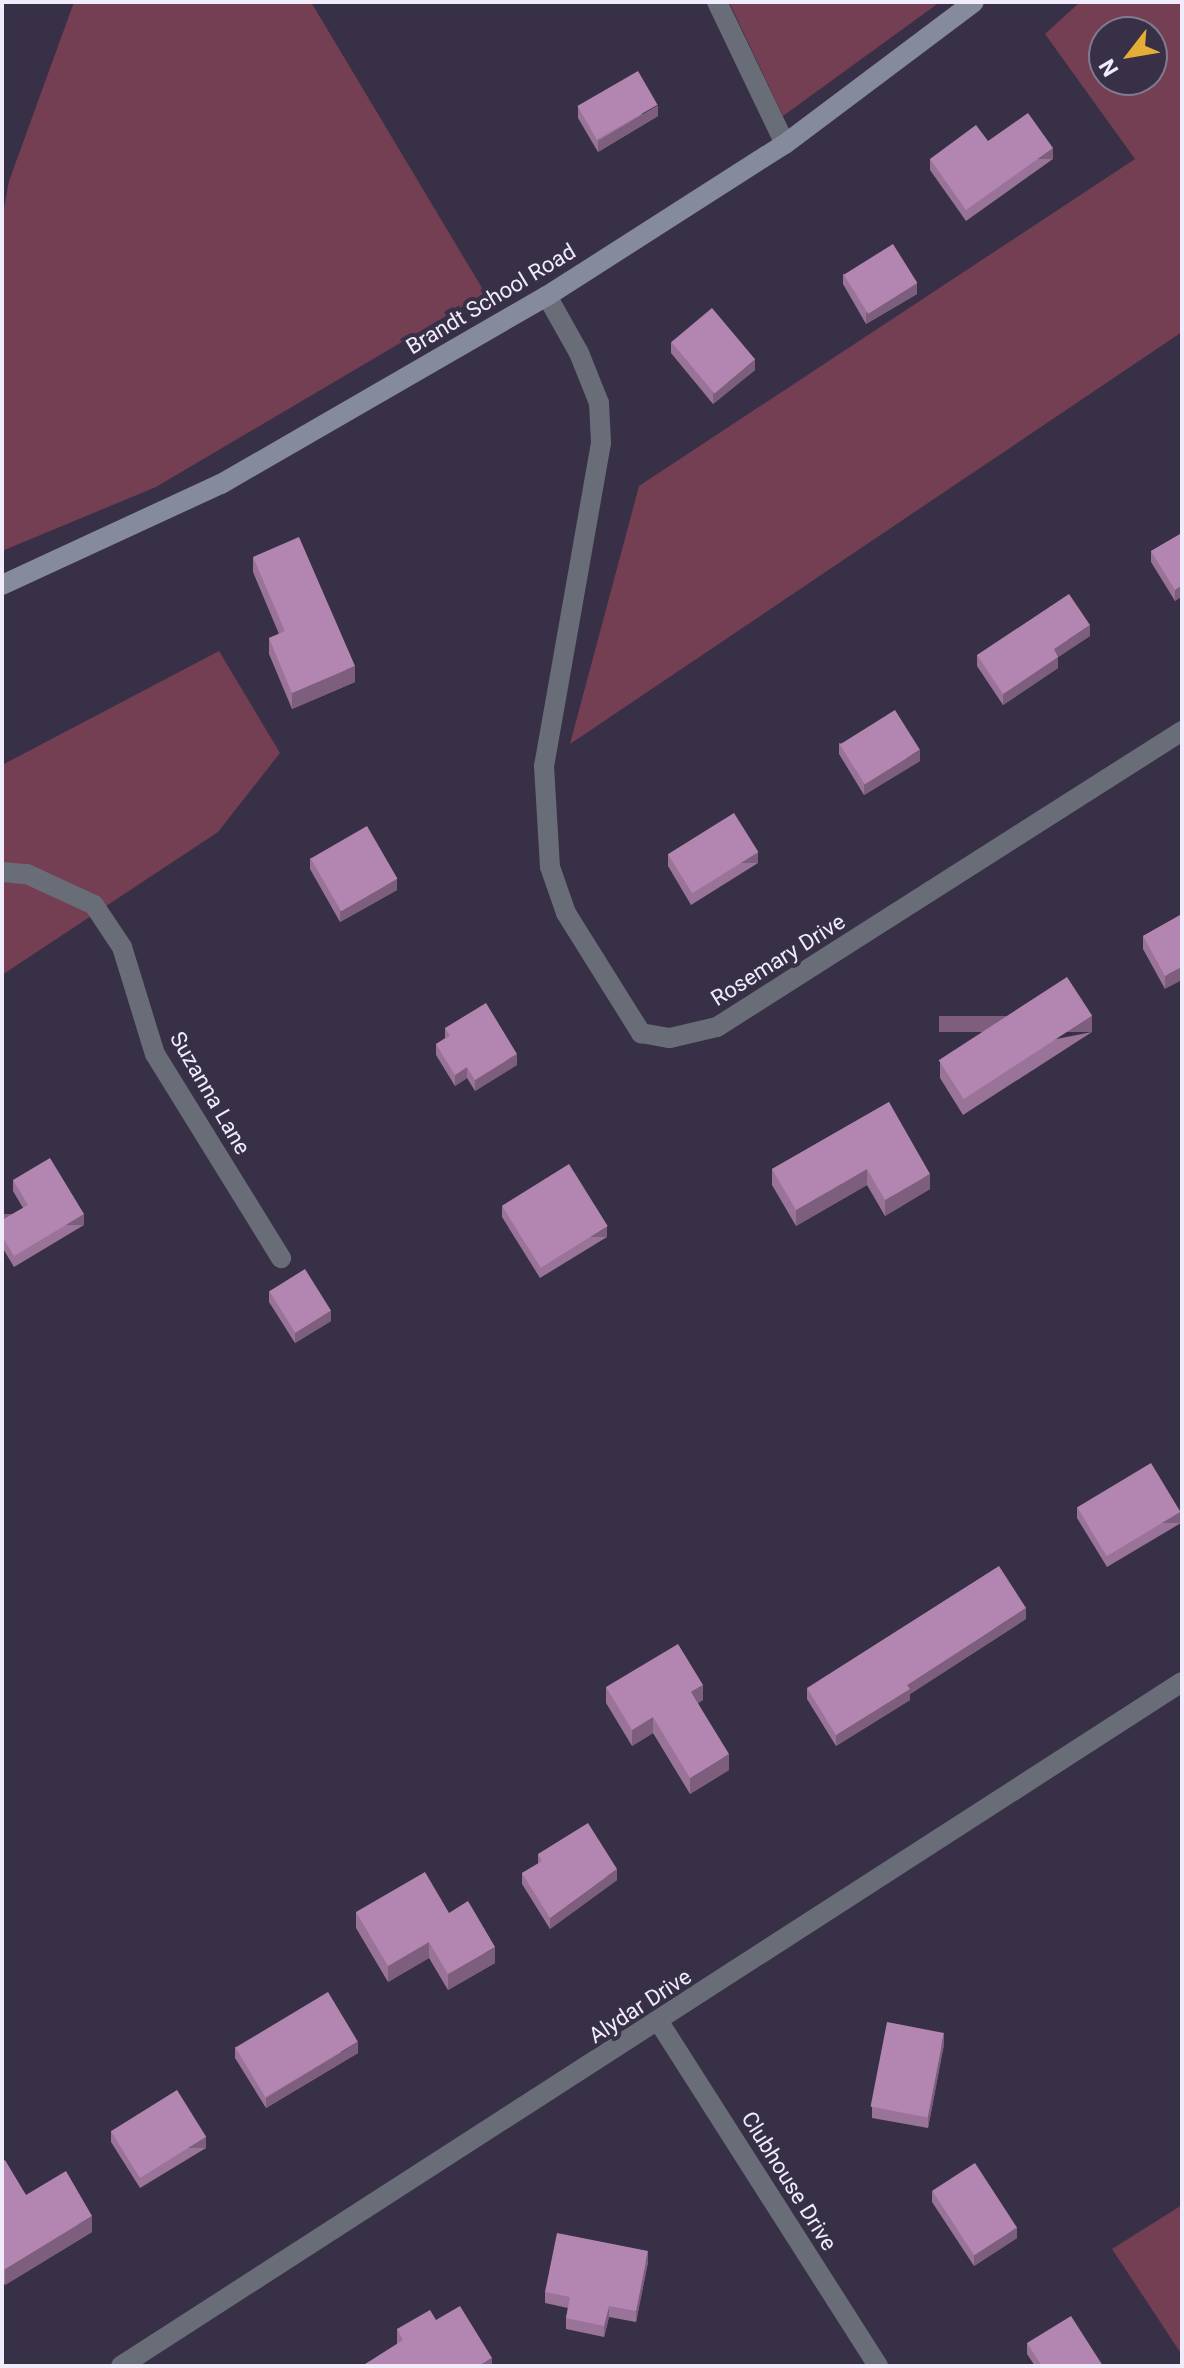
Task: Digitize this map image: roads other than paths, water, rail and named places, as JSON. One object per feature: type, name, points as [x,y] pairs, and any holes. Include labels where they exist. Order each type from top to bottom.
[{"type":"street","points":[[717,2],[785,144]]},
{"type":"street","name":"Brandt School Road","points":[[2,585],[221,484],[547,296],[785,144],[974,2]]},
{"type":"street","name":"Rosemary Drive","points":[[547,296],[579,353],[599,403],[601,443],[544,766],[550,867],[566,913],[641,1033],[670,1038],[717,1027],[1182,731]]},
{"type":"street","name":"Suzanna Lane","points":[[2,872],[27,874],[94,905],[122,947],[155,1054],[281,1258]]},
{"type":"street","name":"Alydar Drive","points":[[121,2366],[1182,1682]]},
{"type":"street","name":"Clubhouse Drive","points":[[659,2022],[878,2366]]}]
